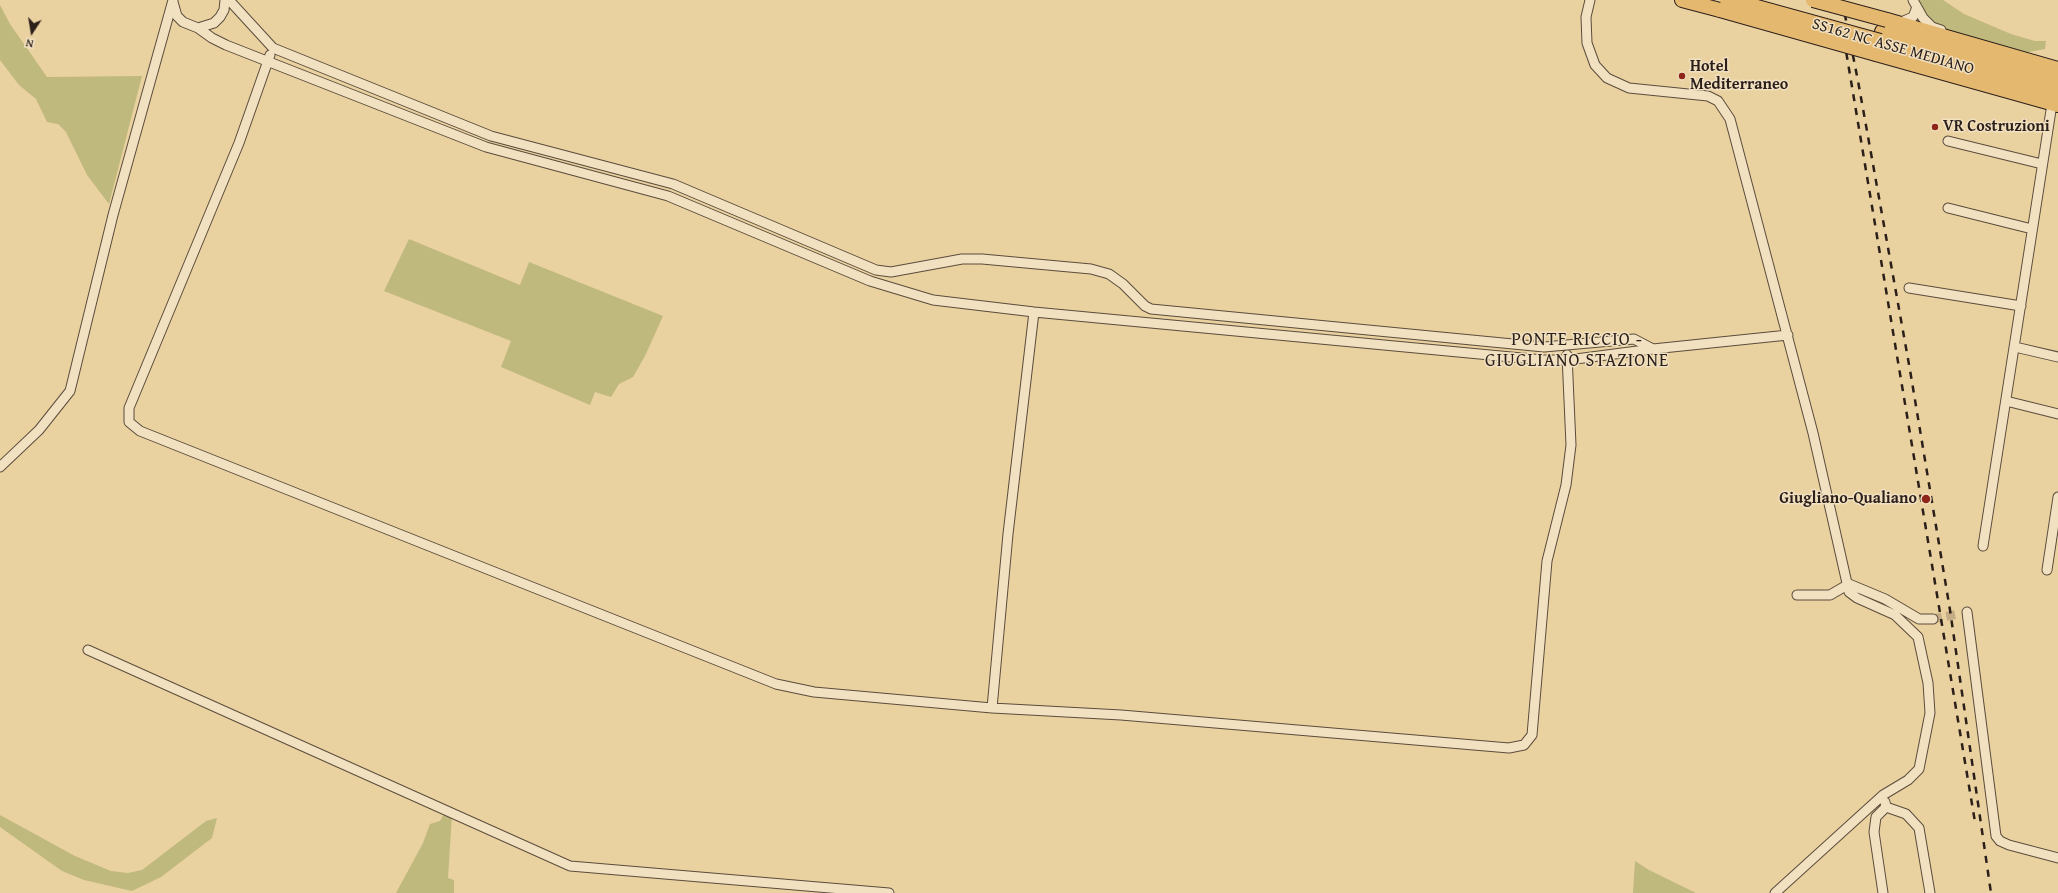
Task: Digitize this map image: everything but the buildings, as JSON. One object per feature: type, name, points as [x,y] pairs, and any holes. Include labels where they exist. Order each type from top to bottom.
[{"type":"highway","name":"SS162 NC ASSE MEDIANO","points":[[1768,0],[1885,34],[2058,80]]},
{"type":"highway","name":"SS162 NC ASSE MEDIANO","points":[[1724,5],[1885,34],[2056,101]]},
{"type":"main road","points":[[1682,0],[1724,5]]},
{"type":"main road","points":[[1813,0],[1885,34],[1968,43],[2058,69]]},
{"type":"street","points":[[173,0],[176,12],[183,22],[198,28],[212,38],[486,147],[668,196],[890,288],[933,300],[1034,312],[1543,360],[1568,360],[1653,349],[1788,335]]},
{"type":"street","points":[[0,467],[39,430],[70,390],[113,215],[173,0]]},
{"type":"street","points":[[198,28],[206,27],[220,17],[224,10],[225,0]]},
{"type":"street","points":[[228,0],[273,48],[491,136],[673,184],[876,270],[891,272],[962,259],[982,259],[1091,269],[1109,274],[1123,284],[1145,306],[1151,309],[1544,347],[1634,340],[1653,349]]},
{"type":"street","points":[[1590,0],[1586,17],[1587,43],[1594,66],[1607,78],[1629,88],[1708,96],[1718,101],[1724,107],[1730,119],[1788,335],[1843,557],[1845,578],[1849,584],[1850,592],[1857,598],[1895,615],[1918,637],[1928,683],[1930,713],[1918,769],[1908,780],[1883,795],[1775,893]]},
{"type":"street","points":[[1885,34],[1913,17],[1915,4]]},
{"type":"street","points":[[1915,4],[1923,18],[1932,27],[1956,34],[1968,43]]},
{"type":"street","points":[[273,48],[267,60],[239,142],[129,408],[129,422],[140,431],[776,684],[814,692],[992,708],[1121,715],[1509,748],[1524,745],[1532,735],[1547,561],[1566,485],[1571,445],[1568,360],[1566,346]]},
{"type":"street","points":[[1982,546],[2006,401],[2042,164],[2056,101]]},
{"type":"street","points":[[1948,141],[2042,164]]},
{"type":"street","points":[[1948,208],[2032,229]]},
{"type":"street","points":[[1909,288],[2020,306]]},
{"type":"street","points":[[992,708],[1008,534],[1034,312]]},
{"type":"street","points":[[2014,347],[2058,357]]},
{"type":"street","points":[[2006,401],[2058,414]]},
{"type":"street","points":[[2047,570],[2058,497]]},
{"type":"street","points":[[1797,595],[1830,595],[1849,584]]},
{"type":"street","points":[[1849,584],[1885,599],[1918,619],[1932,619]]},
{"type":"street","points":[[1968,612],[1996,836],[2000,841],[2009,845],[2058,858]]},
{"type":"street","points":[[88,650],[570,866],[890,893]]},
{"type":"street","points":[[1883,795],[1886,807]]},
{"type":"street","points":[[1884,893],[1874,832],[1876,817],[1886,807]]},
{"type":"street","points":[[1886,807],[1906,814],[1919,828],[1930,893]]},
{"type":"shaded area","points":[[1917,0],[1943,0],[1964,14],[2011,34],[2035,41],[2046,41],[2045,49],[2018,54],[1936,27],[1930,24]]},
{"type":"shaded area","points":[[0,5],[10,24],[47,77],[142,76],[109,204],[87,175],[66,132],[58,124],[47,122],[36,99],[19,85],[0,60]]},
{"type":"shaded area","points":[[409,239],[520,285],[529,262],[663,316],[645,356],[633,377],[619,384],[611,397],[595,392],[590,405],[501,367],[511,341],[384,291]]},
{"type":"shaded area","points":[[444,814],[452,815],[448,878],[454,880],[454,893],[396,893],[423,843],[430,824],[440,821]]},
{"type":"shaded area","points":[[0,815],[75,856],[111,871],[128,873],[142,870],[206,821],[217,818],[212,838],[161,877],[132,891],[84,880],[62,871],[0,827]]},
{"type":"shaded area","points":[[1635,861],[1649,870],[1696,893],[1633,893]]},
{"type":"tunnel","points":[[1933,619],[1958,614]]},
{"type":"railway","points":[[1842,0],[1910,370],[1950,610],[1991,893]]},
{"type":"railway","points":[[1844,39],[1975,822]]},
{"type":"place","name":"Hotel Mediterraneo","points":[[1682,76]]},
{"type":"place","name":"VR Costruzioni","points":[[1935,127]]},
{"type":"place","name":"Giugliano-Qualiano","points":[[1926,499]]},
{"type":"district","name":"PONTE RICCIO - GIUGLIANO STAZIONE","points":[[1577,350]]}]
